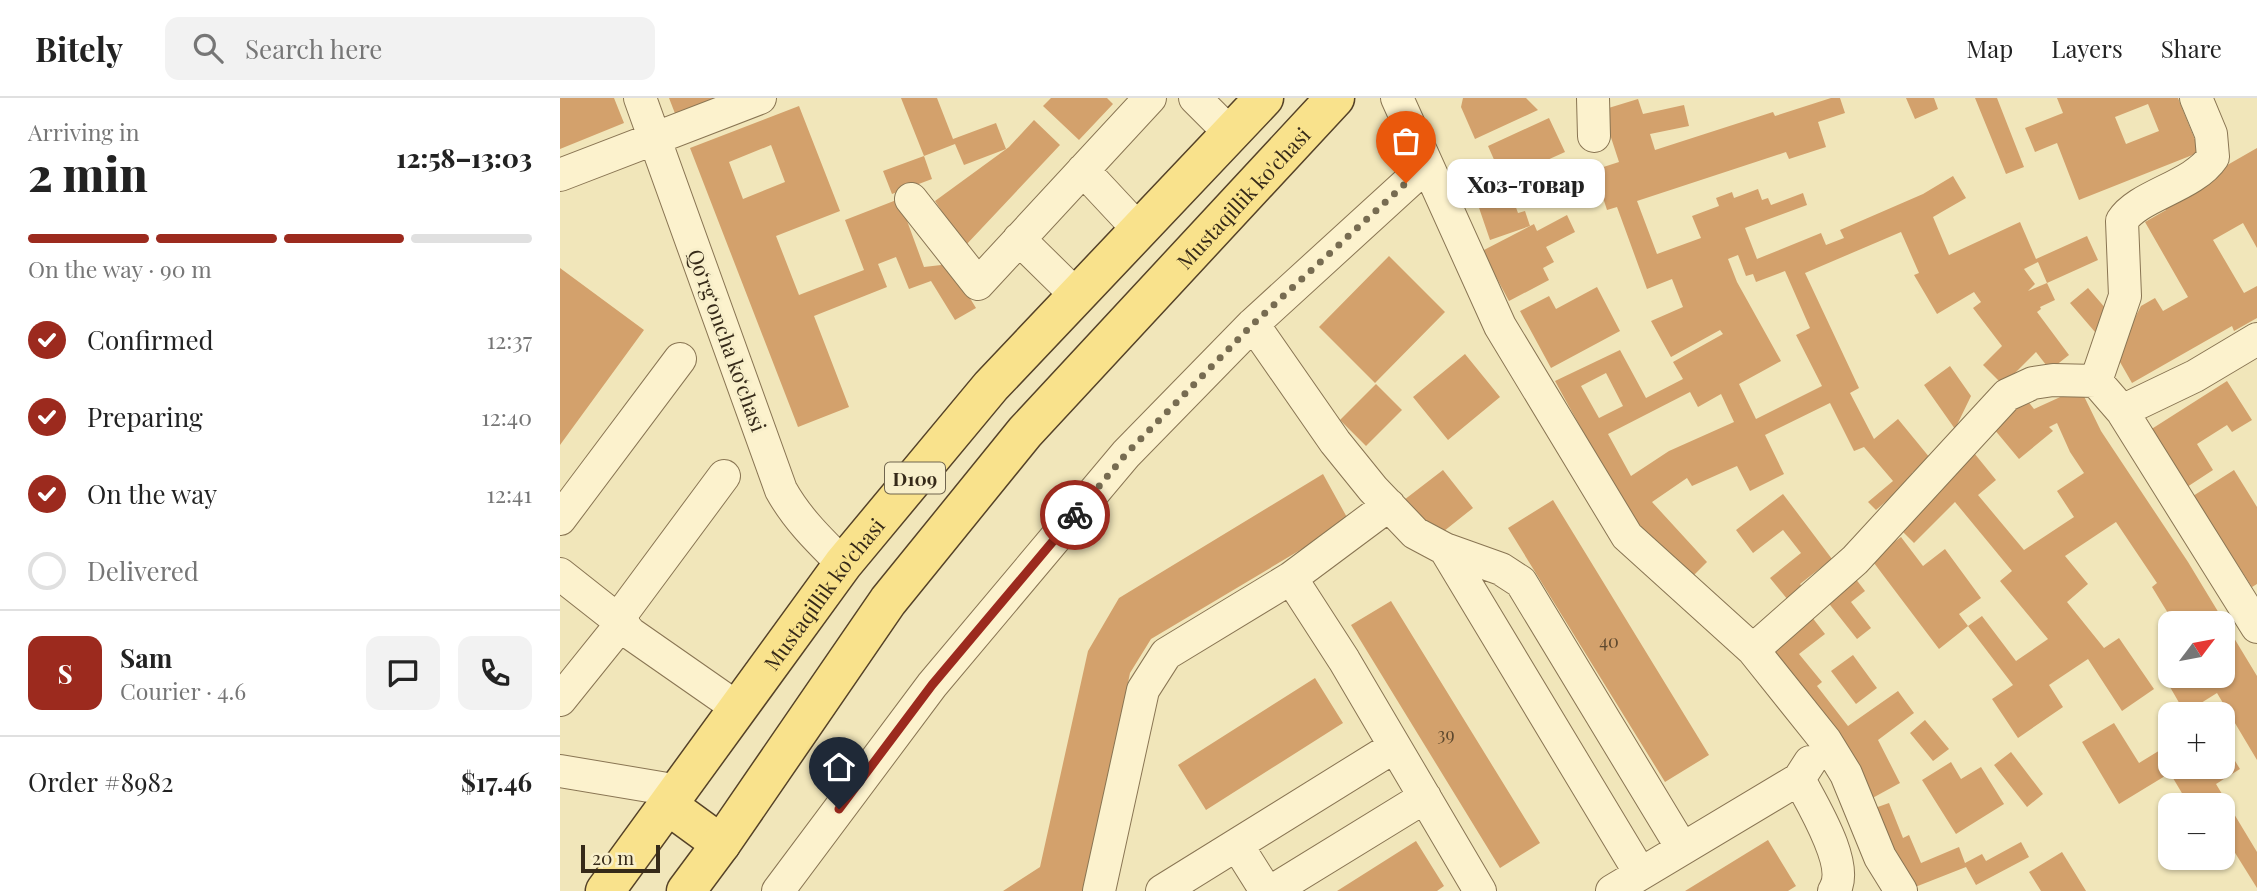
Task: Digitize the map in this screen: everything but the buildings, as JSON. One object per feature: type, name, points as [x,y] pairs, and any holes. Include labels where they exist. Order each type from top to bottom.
[{"type":"main road","name":"Mustaqillik ko'chasi","points":[[605,891],[844,564],[991,386],[1264,98]]},
{"type":"main road","name":"Mustaqillik ko'chasi","points":[[686,891],[888,601],[1025,432],[1335,98]]},
{"type":"main road","points":[[844,564],[888,601]]},
{"type":"main road","points":[[674,798],[721,844]]},
{"type":"street","name":"Qoʻrgʻoncha koʻchasi","points":[[640,98],[782,490],[791,509],[844,564]]},
{"type":"street","points":[[560,175],[760,98]]},
{"type":"street","points":[[911,199],[978,284],[1150,98]]},
{"type":"street","points":[[1195,98],[1231,134]]},
{"type":"street","points":[[1593,98],[1594,136]]},
{"type":"street","points":[[2096,381],[2124,296],[2122,221],[2132,210],[2199,173],[2213,157],[2211,134],[2196,98]]},
{"type":"street","points":[[1406,103],[1426,166],[1500,326],[1627,536],[1753,650],[1825,740],[1846,774],[1880,857],[1900,891]]},
{"type":"street","points":[[778,891],[932,685],[1126,454],[1253,324],[1426,166]]},
{"type":"street","points":[[1083,170],[1139,230]]},
{"type":"street","points":[[1019,239],[1077,296]]},
{"type":"street","points":[[1253,324],[1335,442],[1415,533],[1446,549],[1502,569],[1521,582],[1682,848]]},
{"type":"street","points":[[2122,411],[2195,376],[2257,339]]},
{"type":"street","points":[[560,519],[680,359]]},
{"type":"street","points":[[1753,650],[1855,560],[2007,395],[2043,381],[2096,381],[2122,411],[2257,627]]},
{"type":"street","points":[[560,700],[622,623],[624,611],[724,475]]},
{"type":"street","points":[[1099,891],[1143,690],[1166,654],[1291,578],[1389,505]]},
{"type":"street","points":[[1446,549],[1640,873]]},
{"type":"street","points":[[560,575],[630,632],[739,709]]},
{"type":"street","points":[[1291,578],[1344,660],[1480,891]]},
{"type":"street","points":[[1612,891],[1799,779],[1825,740]]},
{"type":"street","points":[[1162,891],[1394,747]]},
{"type":"street","points":[[560,771],[674,798]]},
{"type":"street","points":[[1799,779],[1836,855],[1839,884],[1834,891]]},
{"type":"street","points":[[1272,891],[1425,797]]},
{"type":"street","points":[[1237,845],[1266,891]]},
{"type":"way so far","points":[[1075,515],[1126,454],[1253,324],[1406,183]]},
{"type":"place","name":"Хоз-товар","points":[[1406,183]]},
{"type":"route","points":[[839,809],[932,685],[1075,515]]}]
